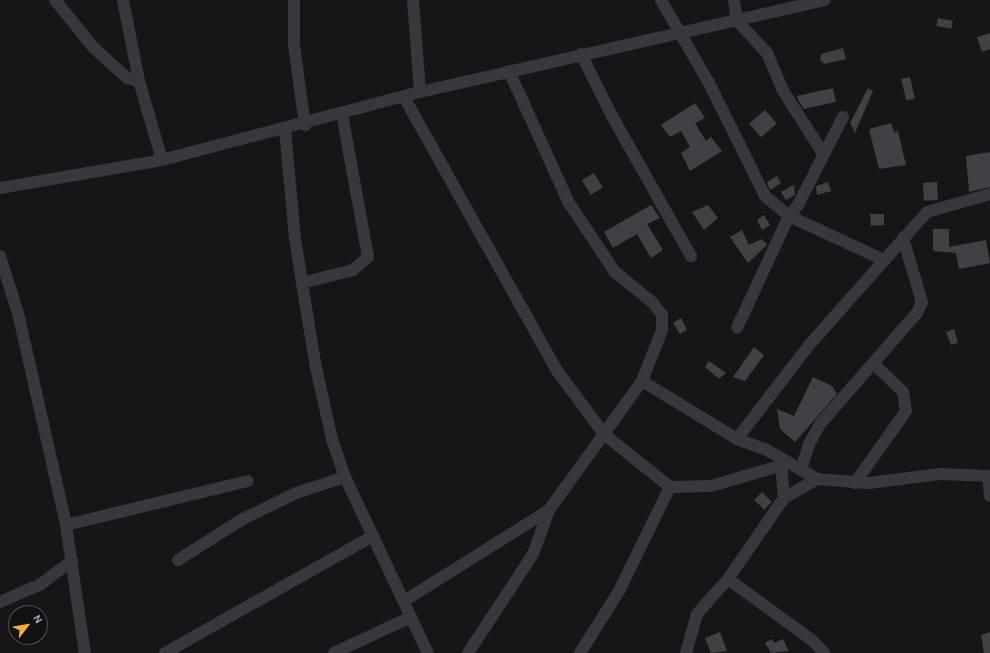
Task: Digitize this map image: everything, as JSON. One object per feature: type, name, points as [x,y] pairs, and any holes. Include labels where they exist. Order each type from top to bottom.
[{"type":"street","points":[[55,0],[94,48],[127,78],[139,81]]},
{"type":"street","points":[[123,0],[139,81],[162,160]]},
{"type":"street","points":[[294,0],[294,45],[305,125]]},
{"type":"street","points":[[413,0],[420,92]]},
{"type":"street","points":[[661,0],[682,34],[689,54],[709,83],[765,196],[789,216],[884,260]]},
{"type":"street","points":[[734,0],[737,21],[767,53],[782,89],[824,155]]},
{"type":"street","points":[[0,188],[162,160],[305,125],[420,92],[581,54],[682,34],[825,0]]},
{"type":"street","points":[[581,54],[612,116],[691,256]]},
{"type":"street","points":[[468,653],[533,554],[549,510],[642,381],[652,363],[662,330],[662,315],[653,303],[615,272],[569,203],[509,71]]},
{"type":"street","points":[[404,97],[558,372],[604,434],[670,488],[717,485],[780,462]]},
{"type":"street","points":[[302,283],[353,270],[368,257],[342,114]]},
{"type":"street","points":[[737,328],[789,216],[798,205],[843,117]]},
{"type":"street","points":[[285,130],[302,283],[315,363],[345,477],[428,653]]},
{"type":"street","points":[[738,439],[810,344],[927,212],[938,206],[990,194]]},
{"type":"street","points":[[801,469],[809,444],[820,424],[917,313],[922,302],[903,238]]},
{"type":"street","points":[[0,256],[19,320],[66,525],[85,653]]},
{"type":"street","points":[[855,483],[906,411],[903,392],[874,364]]},
{"type":"street","points":[[642,381],[738,439],[780,462],[801,469],[817,479],[855,483],[902,481],[940,474],[989,476],[990,496]]},
{"type":"street","points":[[780,462],[784,498]]},
{"type":"street","points":[[178,560],[241,520],[296,493],[345,477]]},
{"type":"street","points":[[686,653],[697,614],[728,579],[784,498],[817,479]]},
{"type":"street","points":[[66,525],[248,482]]},
{"type":"street","points":[[580,653],[619,591],[670,488]]},
{"type":"street","points":[[404,601],[549,510]]},
{"type":"street","points":[[165,653],[373,536]]},
{"type":"street","points":[[0,602],[40,584],[72,561]]},
{"type":"street","points":[[728,579],[813,641],[824,653]]},
{"type":"street","points":[[334,653],[411,617]]},
{"type":"building","points":[[938,18],[953,21],[951,29],[936,26]]},
{"type":"building","points":[[990,33],[990,49],[982,52],[977,37]]},
{"type":"building","points":[[843,48],[846,59],[824,64],[820,60],[821,54]]},
{"type":"building","points":[[910,77],[915,98],[906,100],[901,79]]},
{"type":"building","points":[[833,88],[836,102],[804,109],[798,100],[797,96]]},
{"type":"building","points":[[868,88],[873,91],[855,133],[850,123]]},
{"type":"building","points":[[695,103],[705,118],[695,123],[706,141],[711,137],[722,151],[690,171],[681,153],[690,147],[681,131],[670,137],[661,125]]},
{"type":"building","points":[[765,110],[777,124],[761,137],[749,124]]},
{"type":"building","points":[[891,123],[894,132],[898,131],[906,165],[879,169],[869,129]]},
{"type":"building","points":[[990,152],[990,187],[969,192],[966,156]]},
{"type":"building","points":[[594,173],[603,188],[591,195],[582,180]]},
{"type":"building","points":[[777,176],[781,183],[770,190],[767,182]]},
{"type":"building","points":[[828,182],[831,191],[817,195],[816,186]]},
{"type":"building","points":[[937,182],[938,200],[924,201],[923,183]]},
{"type":"building","points":[[794,185],[795,195],[786,200],[781,192]]},
{"type":"building","points":[[651,205],[660,218],[647,224],[663,250],[651,258],[637,234],[613,248],[604,232]]},
{"type":"building","points":[[708,205],[718,218],[704,230],[692,212]]},
{"type":"building","points":[[870,214],[884,214],[884,225],[871,226]]},
{"type":"building","points":[[764,215],[770,225],[762,230],[757,220]]},
{"type":"building","points":[[933,229],[949,229],[949,247],[986,240],[990,263],[959,269],[956,253],[933,251]]},
{"type":"building","points":[[742,230],[749,245],[762,239],[767,245],[748,263],[730,237]]},
{"type":"building","points":[[681,318],[687,330],[680,334],[673,323]]},
{"type":"building","points":[[954,329],[958,343],[951,345],[946,332]]},
{"type":"building","points":[[754,347],[764,355],[745,381],[733,377]]},
{"type":"building","points":[[709,361],[726,373],[719,379],[705,367]]},
{"type":"building","points":[[813,377],[832,386],[837,394],[795,442],[780,429],[777,409],[794,416]]},
{"type":"building","points":[[762,492],[772,502],[764,510],[754,500]]},
{"type":"building","points":[[720,632],[727,651],[711,653],[705,638]]},
{"type":"building","points":[[990,632],[990,653],[984,653],[981,635]]},
{"type":"building","points":[[772,639],[774,643],[783,639],[789,651],[771,653],[765,643]]}]
